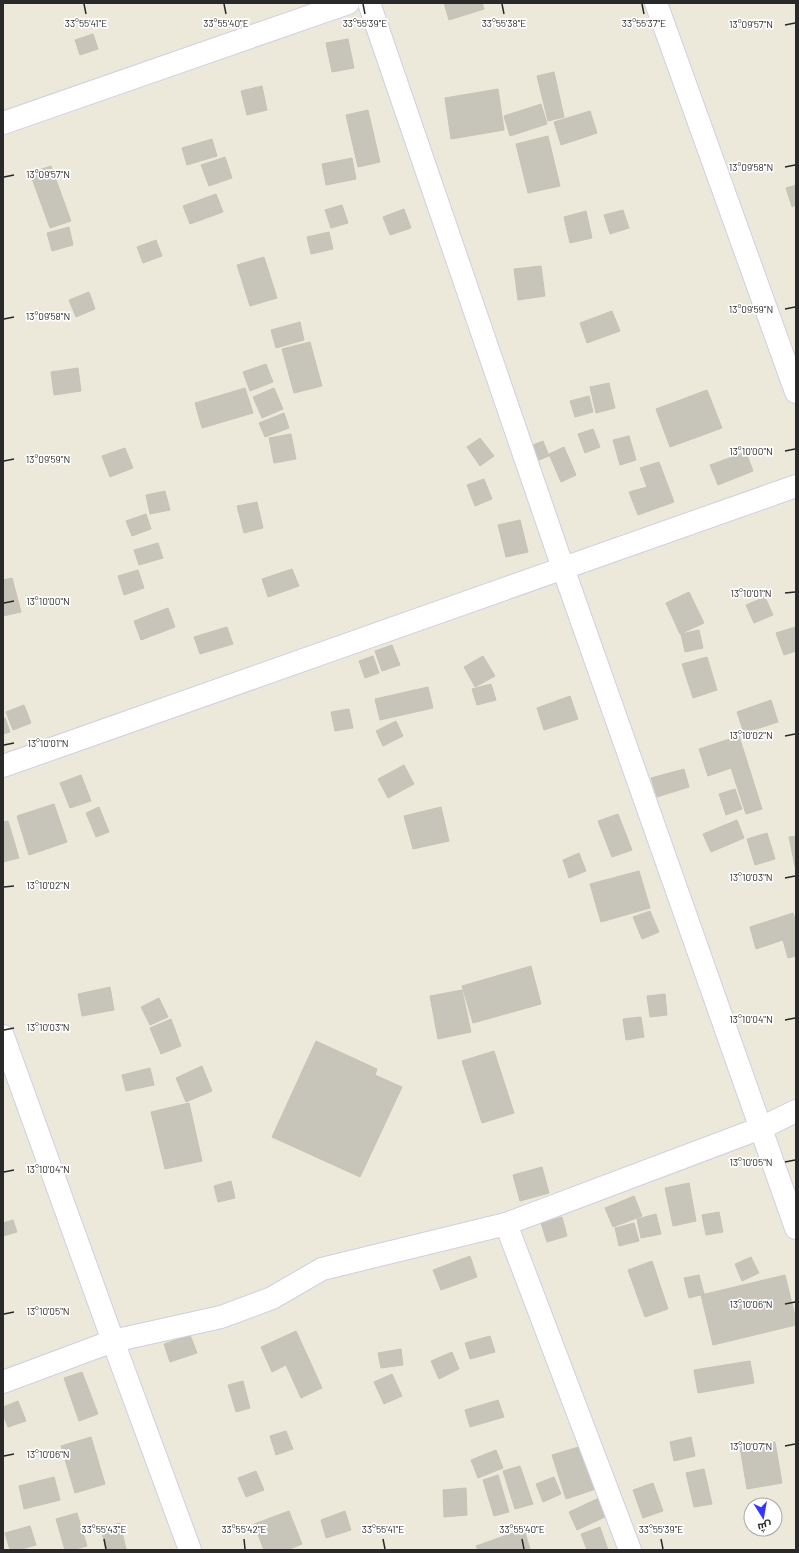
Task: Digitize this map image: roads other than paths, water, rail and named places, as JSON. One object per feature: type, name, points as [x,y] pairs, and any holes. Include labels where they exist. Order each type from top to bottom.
[{"type":"street","points":[[3,123],[348,3]]},
{"type":"street","points":[[369,3],[563,568],[796,1228]]},
{"type":"street","points":[[656,3],[796,392]]},
{"type":"street","points":[[3,766],[796,486]]},
{"type":"street","points":[[3,1036],[190,1550]]},
{"type":"street","points":[[3,1382],[113,1341],[221,1317],[272,1298],[322,1269],[506,1224],[761,1128],[796,1112]]},
{"type":"street","points":[[506,1224],[630,1550]]}]
